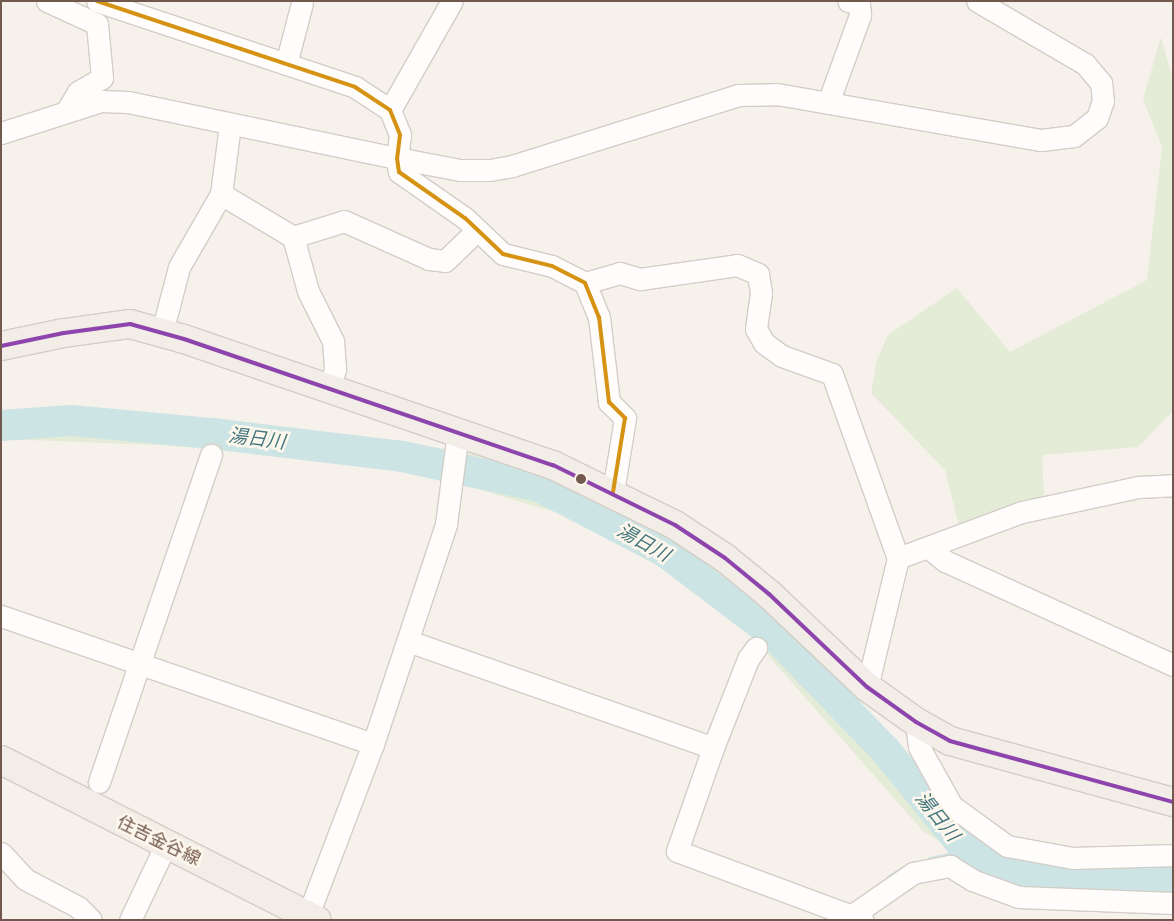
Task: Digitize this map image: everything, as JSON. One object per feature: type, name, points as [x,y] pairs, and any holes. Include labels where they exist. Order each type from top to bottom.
[{"type":"main road","points":[[1,346],[106,326],[130,324],[162,332],[329,388],[457,441],[553,465],[613,492],[675,525],[725,558],[769,594],[867,687],[916,722],[950,741],[994,756],[1173,802]]},
{"type":"main road","name":"住吉金谷線","points":[[1,760],[313,917]]},
{"type":"street","points":[[47,1],[96,24],[102,78],[78,92],[67,110]]},
{"type":"street","points":[[97,1],[355,87],[390,110],[400,135],[396,158],[399,172],[477,230],[503,254],[552,266],[585,283],[599,317],[609,402],[625,418],[613,492]]},
{"type":"street","points":[[390,110],[452,1]]},
{"type":"street","points":[[828,103],[860,15],[858,4],[848,1]]},
{"type":"street","points":[[1,132],[100,101],[128,102],[230,125],[396,158],[460,170],[490,170],[512,166],[738,95],[777,94],[1041,140],[1074,136],[1097,118],[1103,101],[1101,83],[1085,64],[977,1]]},
{"type":"street","points":[[286,64],[302,3]]},
{"type":"street","points":[[162,332],[179,267],[221,194],[230,125]]},
{"type":"street","points":[[221,194],[293,237],[308,290],[333,341],[335,369],[329,388]]},
{"type":"street","points":[[293,237],[344,221],[429,259],[445,261],[477,230]]},
{"type":"street","points":[[585,283],[620,273],[640,279],[737,265],[758,274],[760,293],[756,329],[764,343],[782,356],[832,374],[898,558],[867,687]]},
{"type":"street","points":[[313,917],[446,524],[457,441]]},
{"type":"street","points":[[99,782],[142,664],[212,454]]},
{"type":"street","points":[[898,558],[1022,512],[1139,487],[1173,485]]},
{"type":"street","points":[[929,548],[945,561],[1173,665]]},
{"type":"street","points":[[1,616],[373,744]]},
{"type":"street","points":[[408,640],[713,748]]},
{"type":"street","points":[[756,648],[748,659],[713,748],[677,851],[848,915],[913,872],[950,866],[972,880],[1019,897],[1173,903]]},
{"type":"street","points":[[916,722],[919,747],[952,806],[1007,846],[1073,858],[1173,854]]},
{"type":"street","points":[[130,920],[167,842]]},
{"type":"street","points":[[1,853],[25,879],[78,907],[91,920]]},
{"type":"green space","points":[[1161,37],[1173,80],[1173,411],[1138,447],[1042,455],[1044,496],[959,526],[945,470],[871,393],[877,360],[888,335],[957,288],[1010,352],[1147,280],[1162,147],[1143,99]]},
{"type":"green space","points":[[64,408],[417,444],[524,463],[709,556],[806,651],[946,814],[1012,859],[1173,872],[1173,897],[1010,887],[923,831],[750,635],[668,567],[584,521],[435,476],[327,458],[158,445],[1,439],[1,412]]},
{"type":"waterway","name":"湯日川","points":[[1,425],[71,420],[212,433],[402,456],[539,486],[664,551],[772,633],[885,750],[967,851],[1013,873],[1066,878],[1173,880]]},
{"type":"waterway","points":[[930,859],[967,851]]},
{"type":"waterway","points":[[889,877],[912,863]]},
{"type":"transit line","points":[[97,1],[355,87],[390,110],[400,135],[397,158],[399,172],[465,218],[503,254],[552,266],[585,283],[599,317],[609,402],[625,418],[613,492]]},
{"type":"transit line","points":[[1,346],[64,333],[130,324],[184,339],[553,465],[675,525],[725,558],[769,594],[867,687],[916,722],[950,741],[1173,802]]}]
